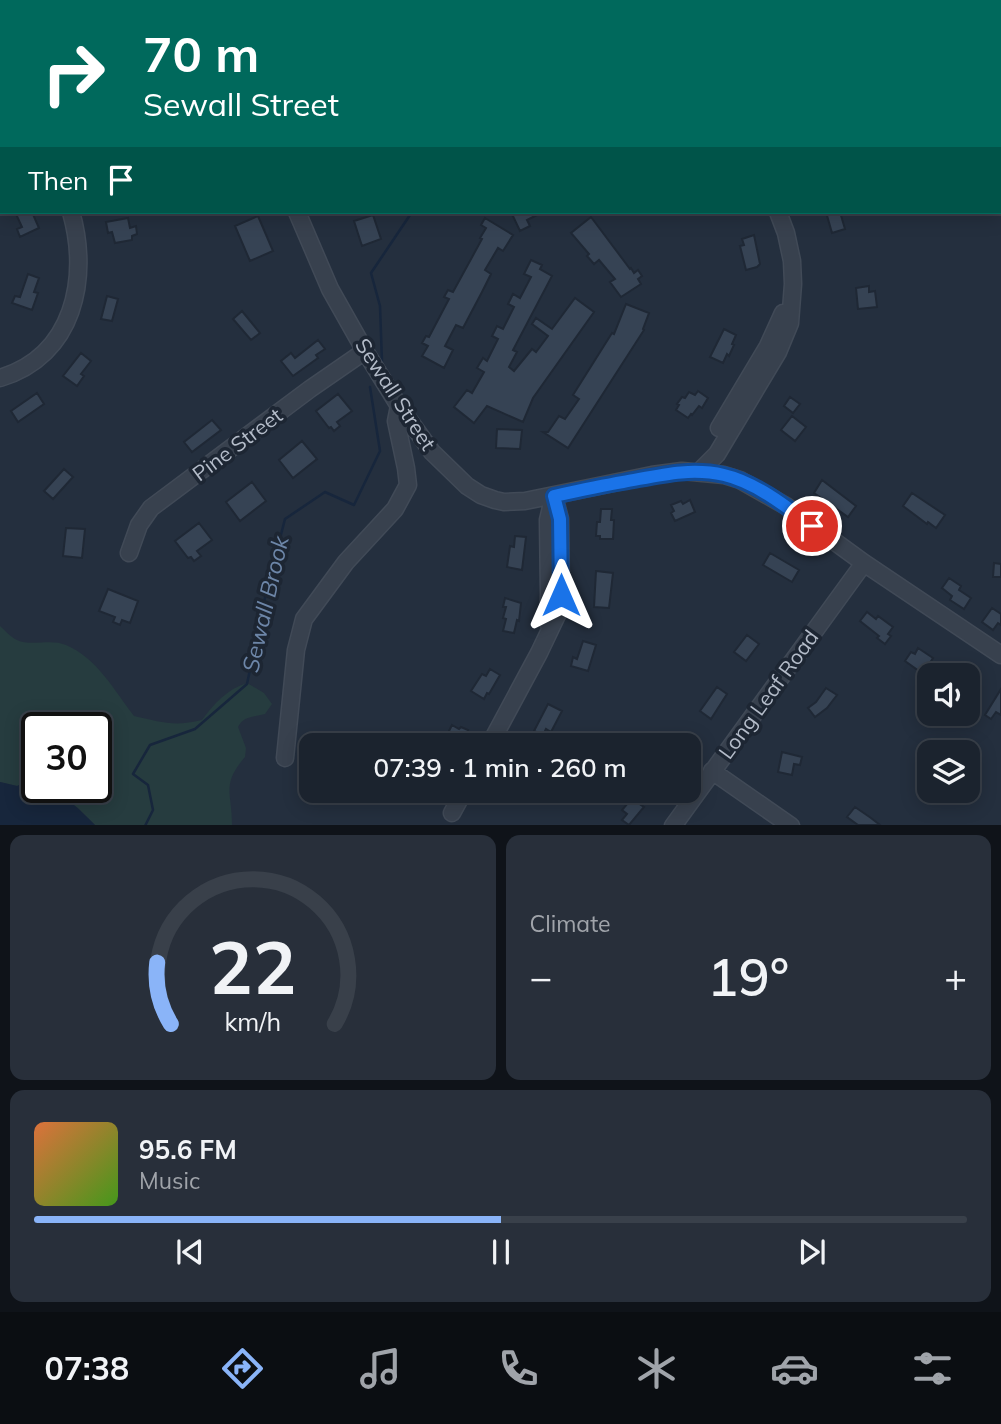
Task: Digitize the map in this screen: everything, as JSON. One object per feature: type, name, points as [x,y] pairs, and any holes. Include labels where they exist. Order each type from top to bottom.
[{"type":"street","points":[[0,378],[19,370],[44,352],[54,342],[69,317],[78,289],[79,259],[72,214]]},
{"type":"street","name":"Sewall Street","points":[[298,214],[330,289],[399,406],[432,452],[467,486],[481,495],[504,502],[525,501],[682,471],[728,476],[786,506],[864,563],[1001,656]]},
{"type":"street","points":[[699,472],[707,448],[768,346],[792,299],[792,261],[779,214]]},
{"type":"street","name":"Pine Street","points":[[129,553],[139,525],[151,508],[365,351]]},
{"type":"street","points":[[285,758],[296,650],[304,619],[346,562],[395,509],[408,485],[396,421],[399,406]]},
{"type":"street","points":[[496,733],[545,639],[549,594],[548,520],[554,496]]},
{"type":"street","name":"Long Leaf Road","points":[[673,825],[864,563]]},
{"type":"street","points":[[712,771],[792,825]]},
{"type":"street","points":[[452,813],[457,803]]},
{"type":"green space","points":[[0,626],[12,637],[23,642],[60,643],[77,651],[96,666],[134,716],[168,723],[202,720],[222,698],[247,683],[264,693],[272,704],[265,714],[246,719],[238,727],[246,748],[245,757],[230,782],[232,825],[95,825],[70,803],[112,803],[112,712],[21,712],[21,784],[0,782]]},
{"type":"water","points":[[0,782],[21,784],[21,803],[71,803],[95,825],[0,825]]},
{"type":"building","points":[[16,214],[33,214],[39,228],[20,237],[17,229],[22,227]]},
{"type":"building","points":[[512,214],[539,214],[527,220],[530,226],[520,231]]},
{"type":"building","points":[[827,214],[841,214],[845,229],[832,233]]},
{"type":"building","points":[[373,215],[381,239],[362,246],[354,221]]},
{"type":"building","points":[[258,216],[273,251],[250,261],[235,226]]},
{"type":"building","points":[[591,217],[630,269],[634,273],[638,270],[642,276],[638,279],[641,284],[621,297],[610,282],[615,279],[599,260],[594,264],[571,233]]},
{"type":"building","points":[[128,218],[130,228],[136,226],[137,234],[132,236],[132,240],[115,243],[112,232],[108,233],[106,222]]},
{"type":"building","points":[[485,218],[513,235],[503,251],[498,248],[485,270],[491,274],[463,328],[456,325],[445,346],[453,350],[444,368],[422,356],[428,346],[422,343],[426,336],[429,337],[449,299],[444,297],[448,290],[453,292],[482,239],[480,238],[486,228],[481,225]]},
{"type":"building","points":[[754,235],[760,264],[746,270],[740,246],[744,245],[742,239]]},
{"type":"building","points":[[531,260],[542,265],[540,269],[552,276],[513,350],[517,352],[509,367],[514,371],[532,349],[536,352],[548,336],[532,324],[536,318],[552,329],[575,298],[594,312],[533,398],[523,422],[487,406],[474,423],[454,407],[467,390],[472,393],[484,372],[477,368],[483,358],[487,361],[498,339],[492,336],[497,326],[503,329],[514,307],[508,304],[513,294],[520,298],[531,277],[524,274]]},
{"type":"building","points":[[28,274],[39,278],[34,292],[38,293],[32,310],[12,303],[15,296],[20,297]]},
{"type":"building","points":[[869,286],[869,292],[875,291],[877,307],[858,309],[856,288]]},
{"type":"building","points":[[107,296],[118,299],[112,321],[101,319]]},
{"type":"building","points":[[626,304],[649,313],[644,330],[568,448],[543,432],[548,432],[559,416],[565,419],[579,399],[573,395],[612,333],[614,334]]},
{"type":"building","points":[[242,311],[260,333],[251,340],[233,319]]},
{"type":"building","points":[[724,329],[736,335],[729,356],[727,354],[723,363],[710,357]]},
{"type":"building","points":[[318,340],[325,349],[316,355],[318,358],[293,376],[281,361],[291,353],[295,358]]},
{"type":"building","points":[[81,353],[91,361],[81,374],[84,376],[77,386],[63,376]]},
{"type":"building","points":[[698,391],[708,398],[702,408],[699,406],[688,418],[676,410],[682,397],[685,398],[689,392],[695,395]]},
{"type":"building","points":[[37,393],[44,404],[18,422],[11,411]]},
{"type":"building","points":[[338,394],[352,411],[337,422],[340,426],[334,431],[316,411]]},
{"type":"building","points":[[790,397],[800,404],[793,413],[784,406]]},
{"type":"building","points":[[792,416],[806,427],[795,441],[781,430]]},
{"type":"building","points":[[212,420],[221,430],[192,452],[184,442]]},
{"type":"building","points":[[497,429],[522,430],[520,449],[496,448]]},
{"type":"building","points":[[302,441],[317,459],[293,478],[279,460]]},
{"type":"building","points":[[64,469],[73,477],[53,499],[44,491]]},
{"type":"building","points":[[822,480],[856,506],[848,517],[814,493]]},
{"type":"building","points":[[252,482],[266,501],[240,521],[226,502]]},
{"type":"building","points":[[912,493],[945,515],[936,528],[903,506]]},
{"type":"building","points":[[690,500],[695,512],[675,521],[671,505]]},
{"type":"building","points":[[601,509],[612,509],[613,539],[600,539],[600,536],[596,536]]},
{"type":"building","points":[[199,523],[212,540],[197,551],[201,556],[194,561],[191,557],[188,558],[175,541]]},
{"type":"building","points":[[66,528],[85,529],[82,558],[63,556]]},
{"type":"building","points":[[515,536],[526,537],[522,570],[507,567],[510,546],[514,547]]},
{"type":"building","points":[[770,553],[799,570],[792,582],[763,565]]},
{"type":"building","points":[[994,563],[1001,564],[1001,577],[993,577]]},
{"type":"building","points":[[596,571],[613,573],[609,608],[594,607]]},
{"type":"building","points":[[949,578],[961,586],[959,590],[971,598],[964,609],[950,600],[952,596],[942,588]]},
{"type":"building","points":[[108,589],[138,601],[130,623],[122,620],[120,625],[113,622],[115,617],[99,611]]},
{"type":"building","points":[[505,598],[521,603],[519,621],[517,620],[514,633],[503,631],[506,619],[503,618]]},
{"type":"building","points":[[992,608],[1001,614],[1001,625],[998,623],[993,630],[982,622]]},
{"type":"building","points":[[867,612],[893,627],[885,644],[860,621]]},
{"type":"building","points":[[747,635],[759,644],[746,661],[734,652]]},
{"type":"building","points":[[583,641],[596,645],[588,671],[571,666],[573,657],[577,659]]},
{"type":"building","points":[[918,648],[933,658],[930,663],[917,663],[917,670],[905,661],[911,652],[915,654]]},
{"type":"building","points":[[490,669],[500,675],[484,699],[471,691],[482,674],[486,676]]},
{"type":"building","points":[[717,687],[727,694],[711,719],[700,711]]},
{"type":"building","points":[[826,688],[837,695],[827,708],[815,717],[808,708]]},
{"type":"building","points":[[1001,689],[1001,715],[996,712],[991,719],[985,715]]},
{"type":"building","points":[[548,704],[562,711],[551,732],[546,729],[544,733],[534,731]]},
{"type":"building","points":[[452,725],[468,730],[466,733],[448,733]]},
{"type":"building","points":[[782,752],[802,757],[800,765],[794,764],[792,775],[778,772]]},
{"type":"building","points":[[628,803],[643,803],[641,805],[644,807],[629,825],[622,820],[627,814],[622,810]]},
{"type":"building","points":[[855,807],[880,825],[858,825],[847,817]]},
{"type":"waterway","name":"Sewall Brook","points":[[382,362],[380,306],[371,273],[411,214]]},
{"type":"waterway","name":"Sewall Brook","points":[[146,825],[153,810],[148,785],[133,774],[150,745],[195,729],[247,684],[285,519],[325,492],[354,505],[380,451],[370,387]]},
{"type":"route","points":[[561,595],[560,519],[554,496],[652,475],[699,472],[740,480],[786,506],[812,526]]}]
